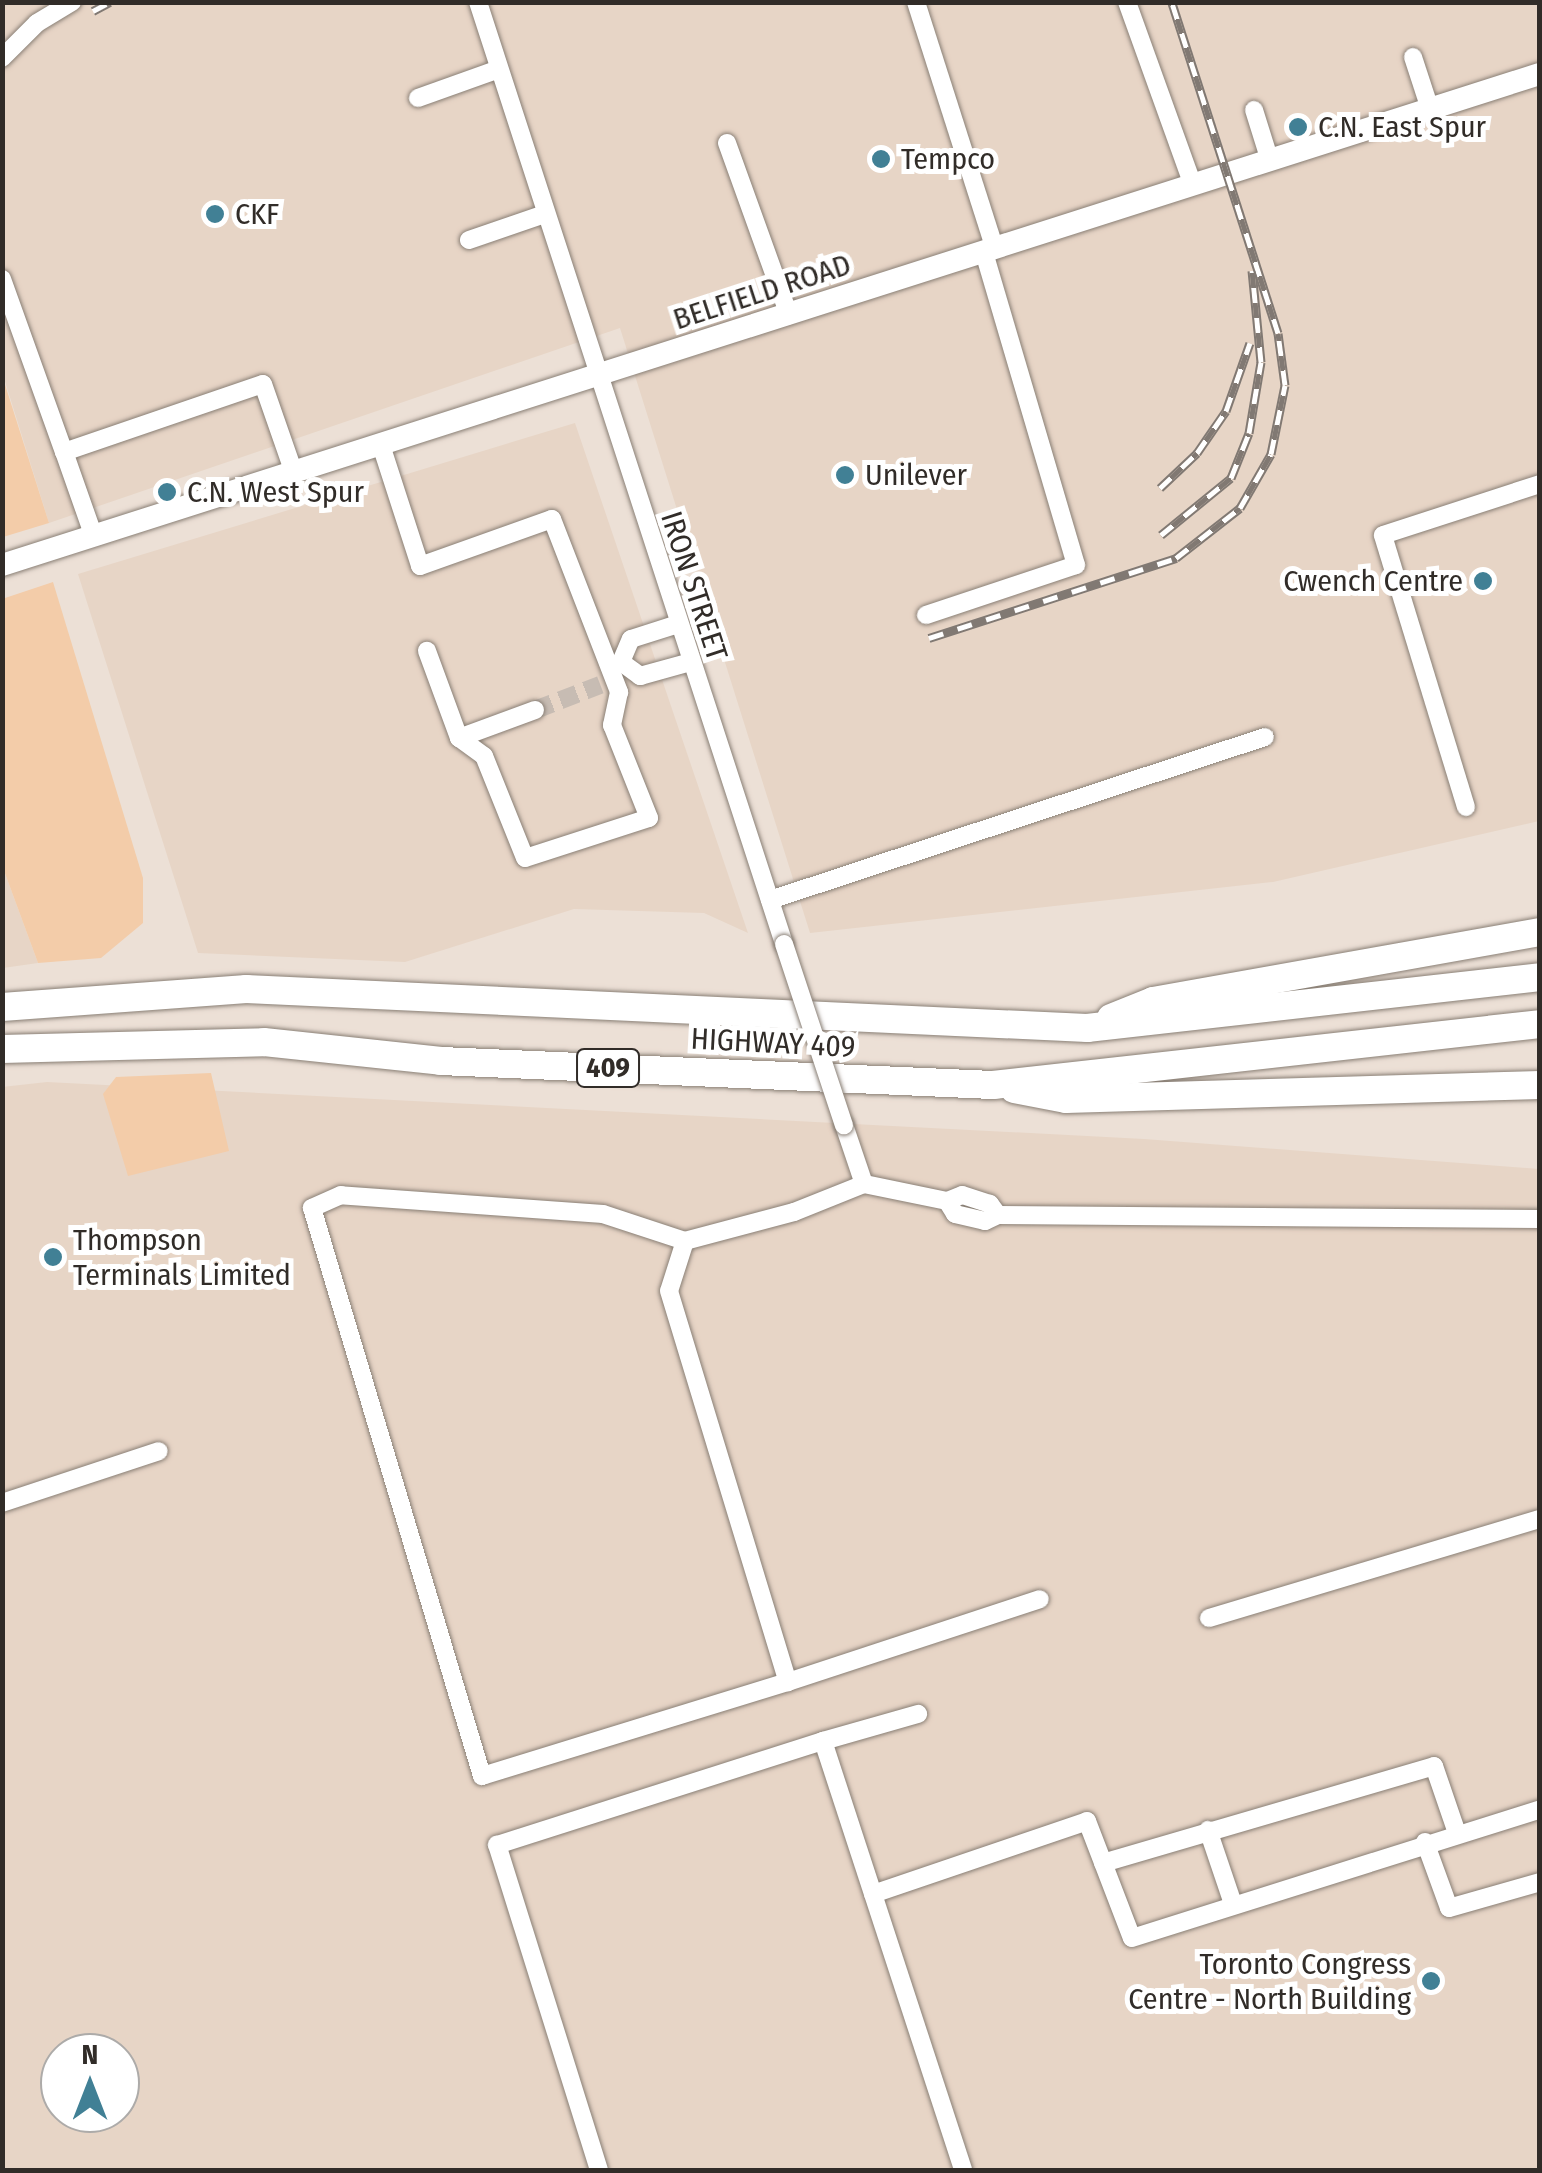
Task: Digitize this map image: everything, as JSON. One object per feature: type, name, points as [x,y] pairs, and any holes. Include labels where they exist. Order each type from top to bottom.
[{"type":"highway","points":[[1087,1028],[1153,1001],[1540,932]]},
{"type":"highway","name":"HIGHWAY 409","points":[[2,1006],[246,990],[1087,1028],[1540,977]]},
{"type":"highway","name":"HIGHWAY 409","points":[[2,1049],[264,1042],[441,1061],[993,1085],[1540,1024]]},
{"type":"highway","points":[[993,1085],[1066,1099],[1540,1085]]},
{"type":"main road","name":"BELFIELD ROAD","points":[[2,566],[1540,74]]},
{"type":"street","points":[[2,58],[37,23],[72,2]]},
{"type":"street","name":"IRON STREET","points":[[478,2],[596,377],[864,1184]]},
{"type":"street","points":[[916,2],[1076,564],[926,615]]},
{"type":"street","points":[[1127,2],[1193,185]]},
{"type":"street","points":[[1413,57],[1430,109]]},
{"type":"street","points":[[418,98],[500,69]]},
{"type":"street","points":[[1254,110],[1270,160]]},
{"type":"street","points":[[727,143],[789,315]]},
{"type":"street","points":[[469,240],[545,214]]},
{"type":"street","points":[[2,279],[94,536]]},
{"type":"street","points":[[64,452],[263,384],[294,473]]},
{"type":"street","points":[[381,445],[420,566],[552,518],[618,692],[612,726],[649,818],[525,858],[484,756],[459,738],[428,651]]},
{"type":"street","points":[[1466,807],[1382,535],[1540,484]]},
{"type":"street","points":[[611,673],[631,639],[678,624]]},
{"type":"street","points":[[611,673],[640,676],[690,662]]},
{"type":"street","points":[[459,738],[535,710]]},
{"type":"street","points":[[770,900],[1265,737]]},
{"type":"street","points":[[1040,1599],[482,1776],[312,1208],[341,1195],[603,1214],[685,1241],[794,1212],[864,1184],[947,1201],[955,1214],[985,1221],[998,1214],[1540,1218]]},
{"type":"street","points":[[685,1241],[669,1291],[788,1682]]},
{"type":"street","points":[[2,1503],[159,1451]]},
{"type":"street","points":[[1209,1618],[1540,1519]]},
{"type":"street","points":[[599,2170],[496,1846],[918,1714]]},
{"type":"street","points":[[823,1741],[963,2170]]},
{"type":"street","points":[[1103,1863],[1434,1766],[1457,1833]]},
{"type":"street","points":[[873,1894],[1087,1820],[1132,1938],[1425,1842],[1540,1809]]},
{"type":"street","points":[[1208,1830],[1232,1904]]},
{"type":"street","points":[[1425,1842],[1449,1908],[1540,1882]]},
{"type":"shaded area","points":[[2,3],[1539,3],[1539,821],[1273,882],[810,933],[620,328],[49,523],[3,375]]},
{"type":"shaded area","points":[[2,375],[49,523],[3,537],[2,537]]},
{"type":"shaded area","points":[[575,423],[748,933],[704,913],[574,909],[405,962],[198,953],[78,574]]},
{"type":"shaded area","points":[[53,582],[143,878],[143,923],[101,958],[38,963],[3,868],[2,599]]},
{"type":"shaded area","points":[[3,868],[38,963],[3,968]]},
{"type":"shaded area","points":[[211,1073],[229,1151],[128,1176],[103,1094],[116,1077]]},
{"type":"shaded area","points":[[47,1082],[1144,1139],[1539,1169],[1539,2170],[3,2170],[2,1087]]},
{"type":"tunnel","points":[[535,710],[600,685]]},
{"type":"railway","points":[[93,11],[110,2]]},
{"type":"railway","points":[[929,638],[1176,558],[1240,508],[1271,454],[1285,385],[1278,333],[1172,2]]},
{"type":"railway","points":[[1161,535],[1231,478],[1249,433],[1261,362],[1252,270]]},
{"type":"railway","points":[[1160,488],[1197,453],[1226,411],[1250,343]]},
{"type":"place","name":"C.N. East Spur","points":[[1298,127]]},
{"type":"place","name":"Tempco","points":[[881,159]]},
{"type":"place","name":"CKF","points":[[215,214]]},
{"type":"place","name":"Unilever","points":[[845,475]]},
{"type":"place","name":"C.N. West Spur","points":[[167,492]]},
{"type":"place","name":"Cwench Centre","points":[[1483,581]]},
{"type":"place","name":"Thompson Terminals Limited","points":[[53,1257]]},
{"type":"place","name":"Toronto Congress Centre - North Building","points":[[1431,1981]]}]
